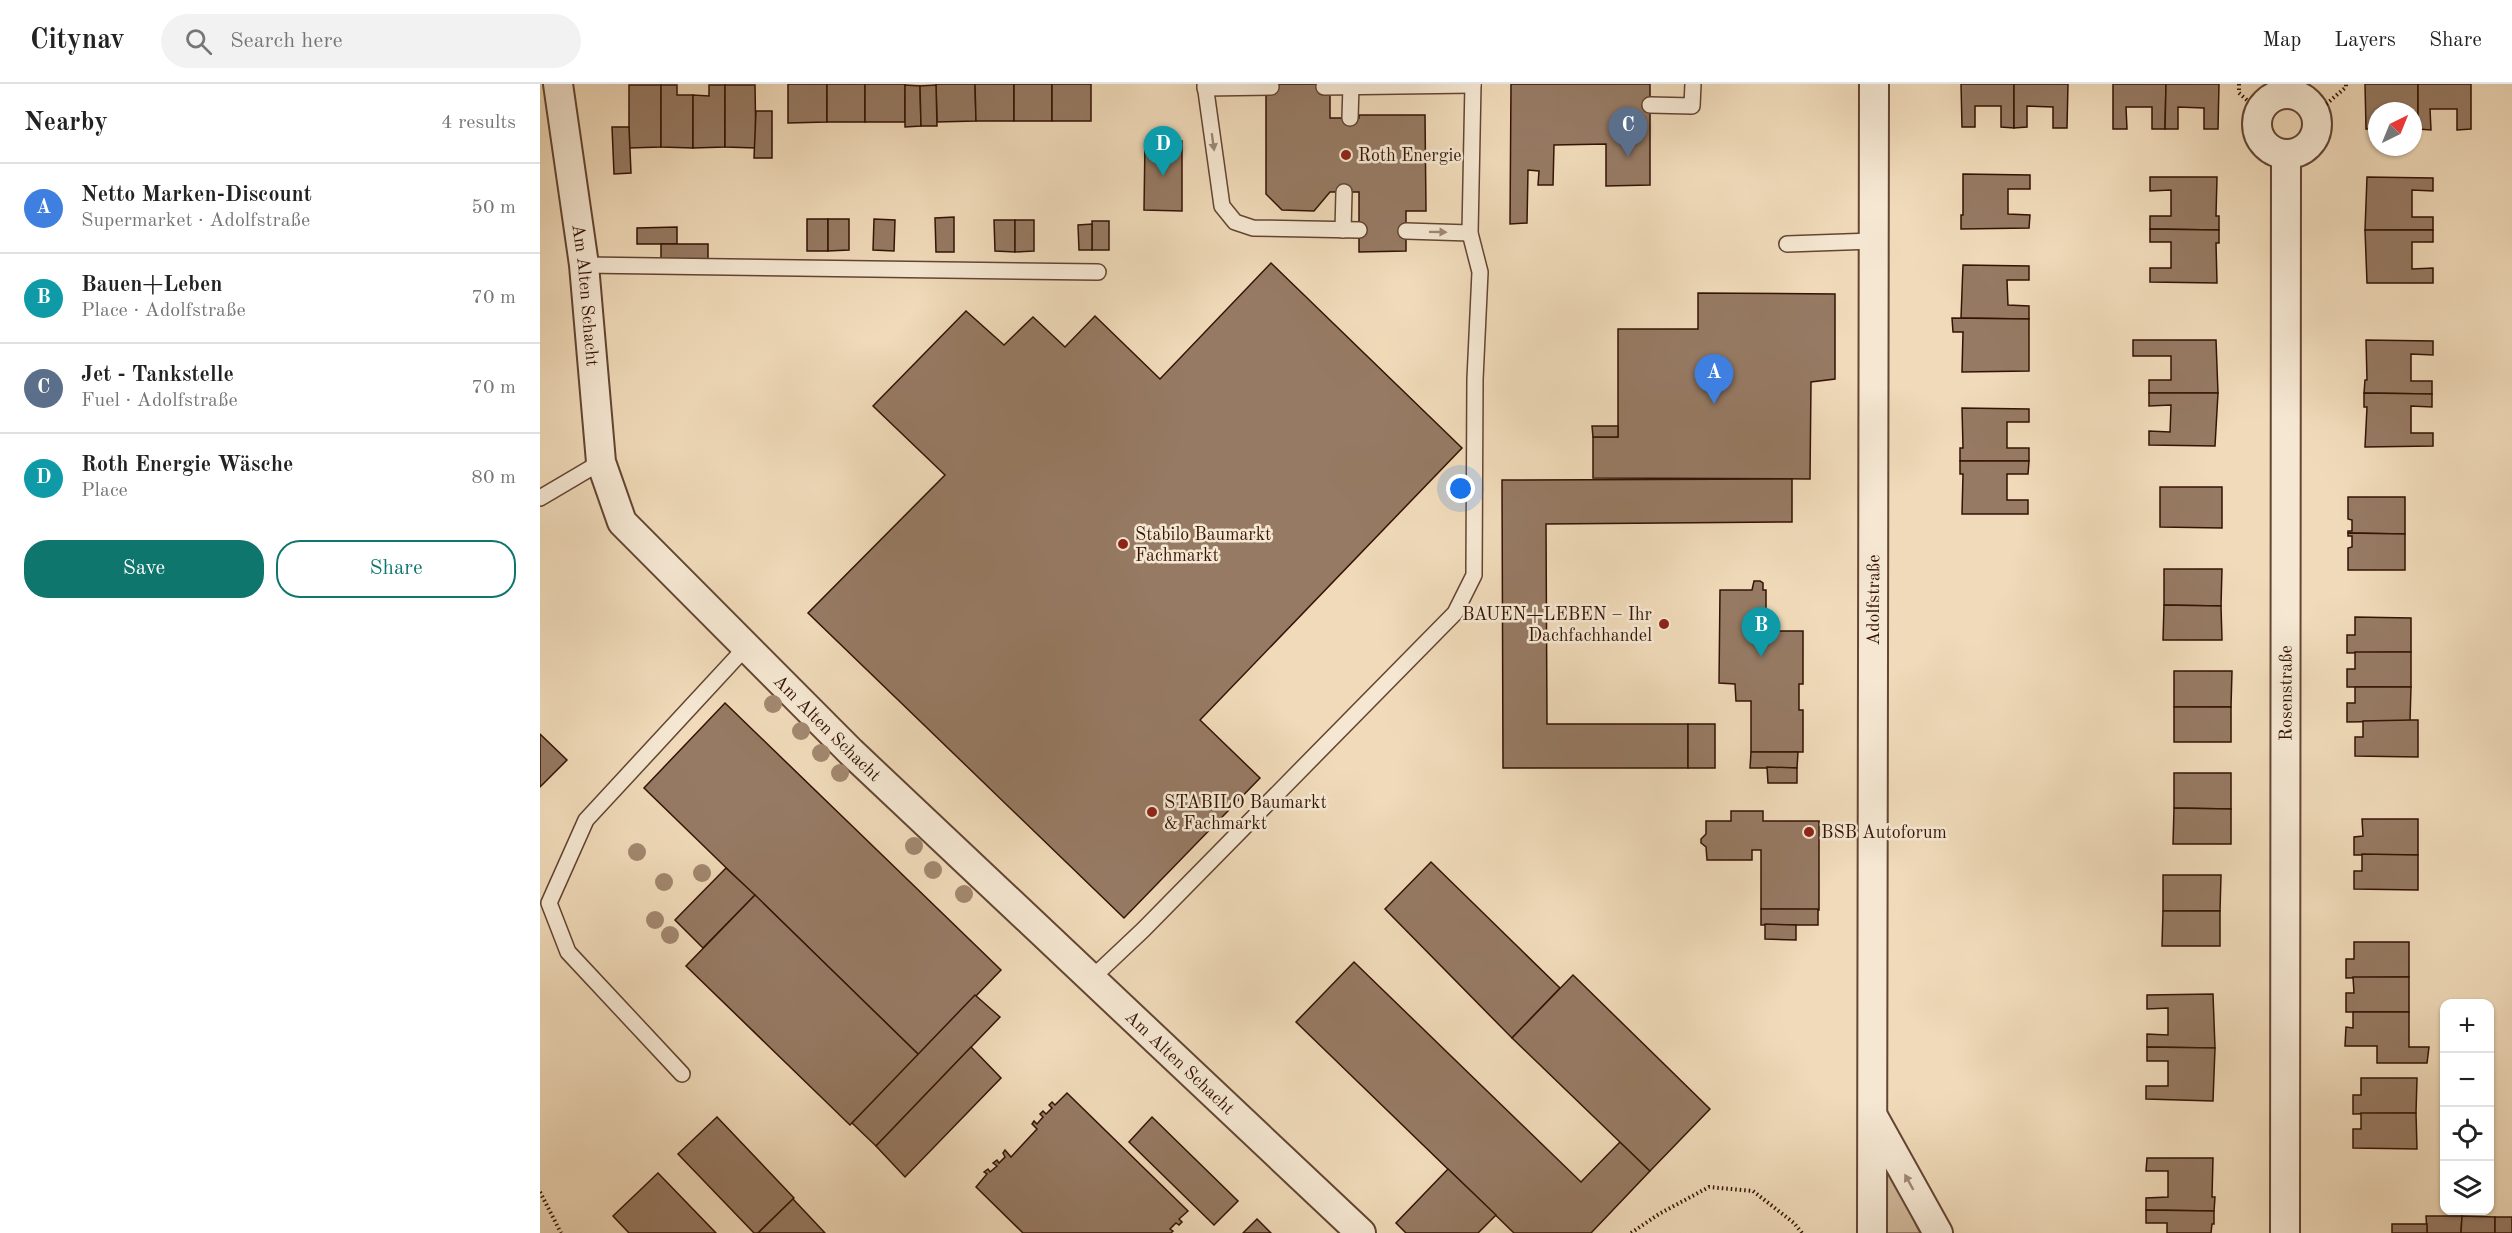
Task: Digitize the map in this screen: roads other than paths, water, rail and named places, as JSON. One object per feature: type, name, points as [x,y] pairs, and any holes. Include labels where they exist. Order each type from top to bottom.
[{"type":"street","name":"Am Alten Schacht","points":[[558,84],[584,265],[601,462],[622,522],[851,752],[1361,1233]]},
{"type":"street","name":"Adolfstraße","points":[[1872,1233],[1874,84]]},
{"type":"street","points":[[2283,94],[2303,98],[2316,113],[2316,133],[2312,142],[2296,153],[2286,154],[2268,147],[2258,130],[2259,111],[2274,97],[2283,94]]},
{"type":"street","name":"Rosenstraße","points":[[2285,1233],[2286,154]]},
{"type":"street","name":"Adolfstraße","points":[[1873,1116],[1938,1233]]},
{"type":"lane","points":[[1091,979],[1143,930],[1455,613],[1474,575],[1475,379],[1480,272],[1470,233],[1473,84],[1323,87]]},
{"type":"lane","points":[[1650,105],[1692,106],[1693,84]]},
{"type":"lane","points":[[1272,87],[1205,86],[1222,206],[1235,222],[1253,228],[1359,230]]},
{"type":"lane","points":[[1350,118],[1352,86]]},
{"type":"lane","points":[[1343,230],[1344,192]]},
{"type":"lane","points":[[1406,231],[1470,233]]},
{"type":"lane","points":[[1787,244],[1873,242]]},
{"type":"lane","points":[[584,265],[1098,272]]},
{"type":"lane","points":[[540,498],[601,462]]},
{"type":"lane","points":[[682,1074],[568,952],[549,903],[586,820],[747,646]]},
{"type":"place","name":"Roth Energie","points":[[1346,155]]},
{"type":"place","name":"Jet - Tankstelle","points":[[1628,157]]},
{"type":"place","name":"Roth Energie Wäsche","points":[[1163,176]]},
{"type":"place","name":"Netto Marken-Discount","points":[[1714,404]]},
{"type":"place","name":"Stabilo Baumarkt Fachmarkt","points":[[1123,544]]},
{"type":"place","name":"BAUEN+LEBEN – Ihr Dachfachhandel","points":[[1664,624]]},
{"type":"place","name":"Bauen+Leben","points":[[1761,657]]},
{"type":"place","name":"STABILO Baumarkt & Fachmarkt","points":[[1152,812]]},
{"type":"place","name":"BSB Autoforum","points":[[1809,832]]}]
